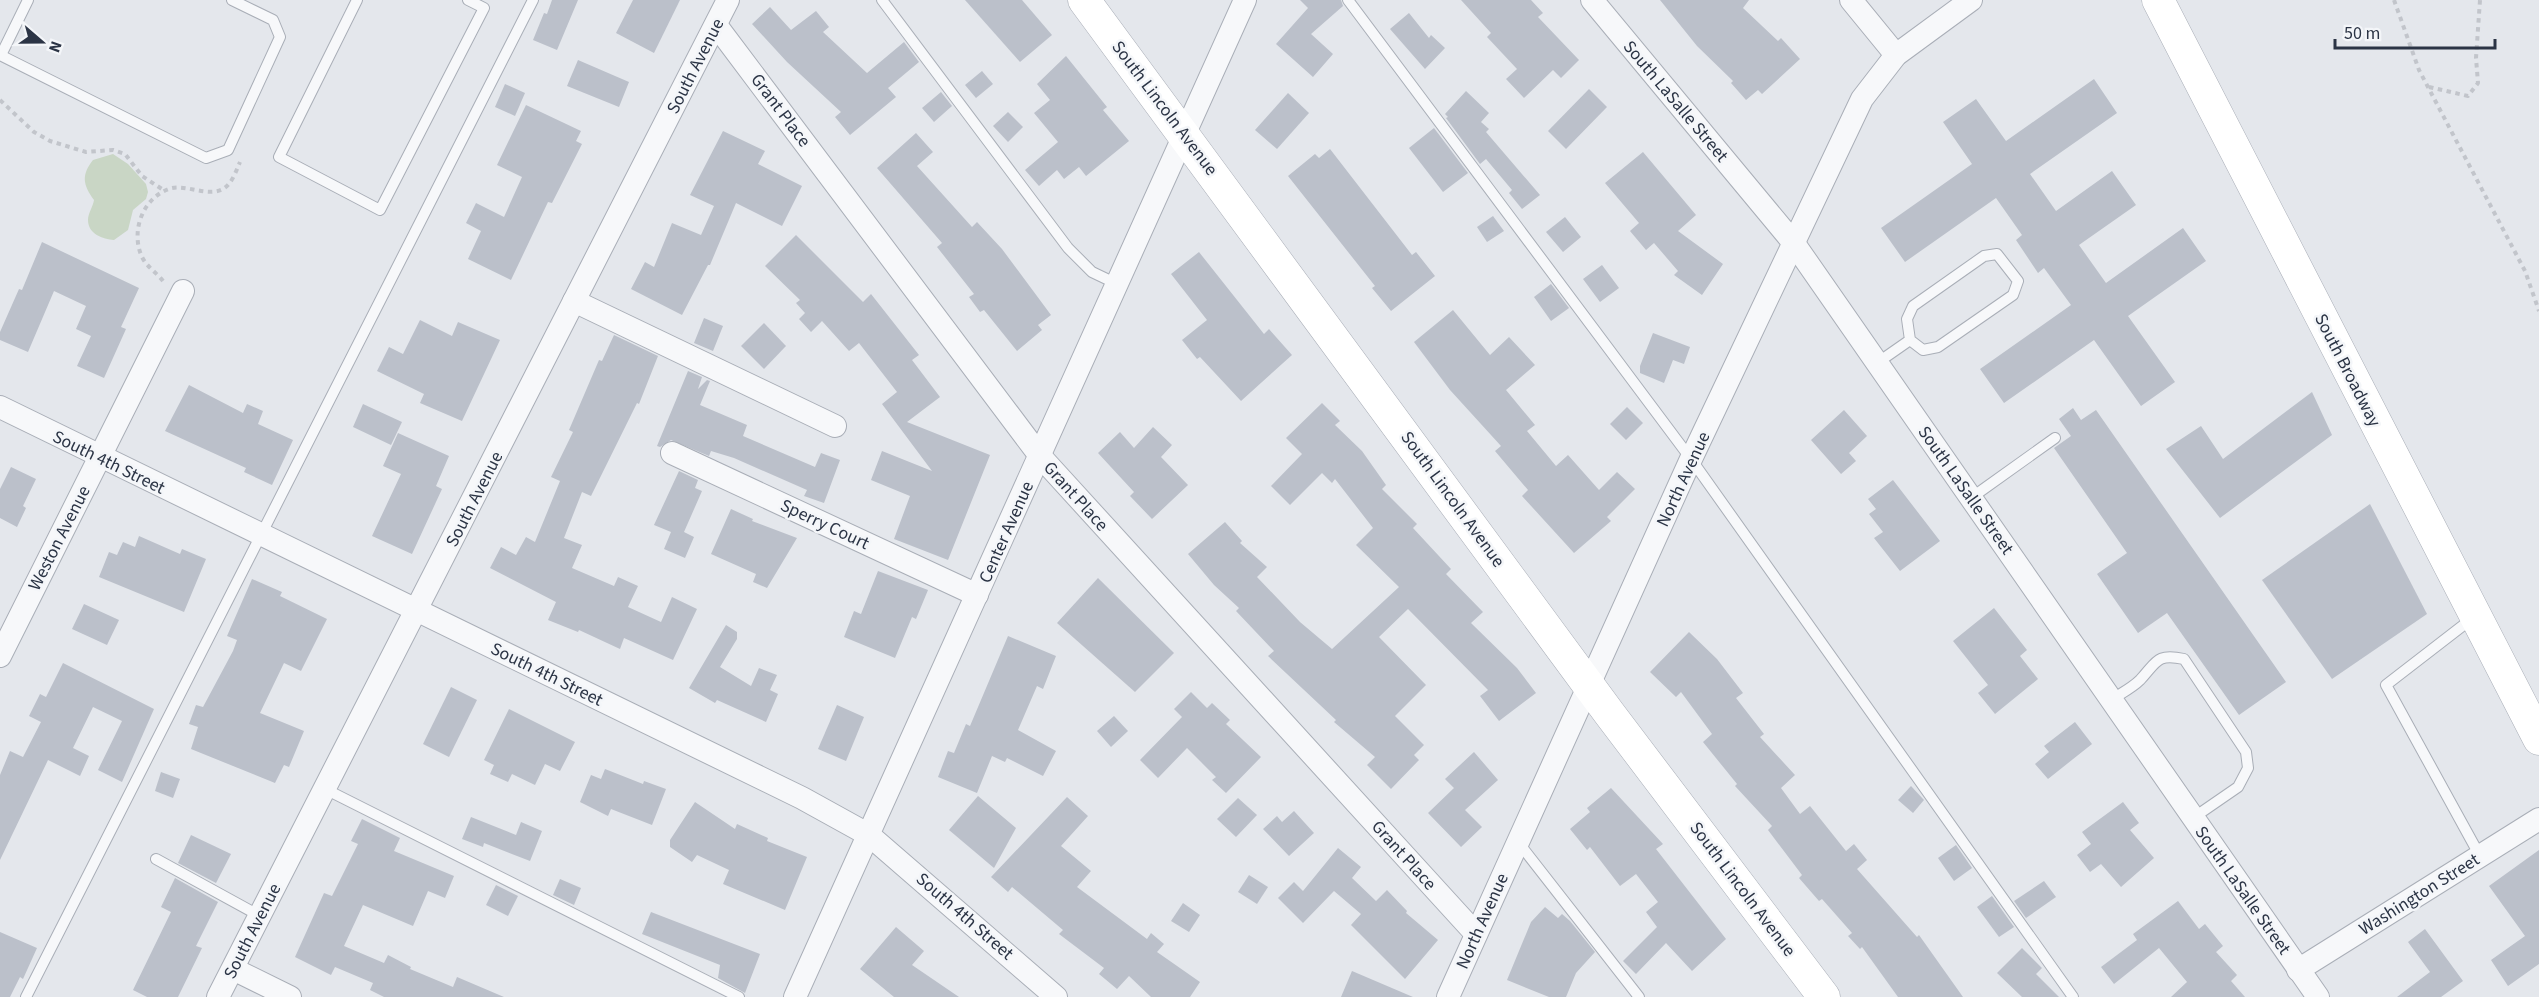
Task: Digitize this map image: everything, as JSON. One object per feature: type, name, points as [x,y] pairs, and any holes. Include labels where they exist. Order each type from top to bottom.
[{"type":"street","name":"South Avenue","points":[[218,997],[728,0]]},
{"type":"street","name":"South Lincoln Avenue","points":[[1084,0],[1590,685],[1824,997]]},
{"type":"street","name":"Center Avenue","points":[[795,997],[1040,456],[1115,283],[1245,0]]},
{"type":"street","name":"South LaSalle Street","points":[[1592,0],[1793,242],[2318,997]]},
{"type":"street","points":[[1851,0],[1896,55]]},
{"type":"street","name":"North Avenue","points":[[1448,997],[1692,459],[1862,99],[1896,55],[1971,0]]},
{"type":"street","name":"South Broadway","points":[[2165,5],[2474,616],[2536,724]]},
{"type":"street","name":"Grant Place","points":[[716,24],[1040,456],[1476,934]]},
{"type":"street","name":"Weston Avenue","points":[[0,656],[100,457],[173,289]]},
{"type":"street","points":[[574,301],[836,426]]},
{"type":"street","name":"South 4th Street","points":[[0,407],[262,537],[802,798],[869,835],[1056,997]]},
{"type":"street","name":"Sperry Court","points":[[672,453],[977,595]]},
{"type":"street","name":"Washington Street","points":[[2298,970],[2539,819]]},
{"type":"street","points":[[233,969],[290,997]]},
{"type":"lane","points":[[28,0],[1,55],[206,158],[228,150],[280,37],[273,20],[232,0]]},
{"type":"lane","points":[[357,0],[279,157],[380,210],[484,8],[468,0]]},
{"type":"lane","points":[[26,997],[262,537],[533,0]]},
{"type":"lane","points":[[882,0],[1068,248],[1092,272],[1115,283]]},
{"type":"lane","points":[[1347,0],[1692,459],[2073,997]]},
{"type":"lane","points":[[1997,254],[2018,281],[2013,295],[1938,347],[1923,350],[1910,340],[1907,320],[1913,306],[1984,256],[1997,254]]},
{"type":"lane","points":[[1877,363],[1910,340]]},
{"type":"lane","points":[[1971,498],[2055,438]]},
{"type":"lane","points":[[2474,616],[2386,685],[2480,856]]},
{"type":"lane","points":[[2111,700],[2139,681],[2154,661],[2168,656],[2184,659],[2246,752],[2248,768],[2238,787],[2193,818]]},
{"type":"lane","points":[[325,789],[739,997]]},
{"type":"lane","points":[[1518,842],[1639,997]]},
{"type":"lane","points":[[156,859],[260,916]]},
{"type":"path","points":[[2394,0],[2419,70],[2525,271],[2539,311]]},
{"type":"path","points":[[2428,86],[2468,96],[2478,83],[2476,58],[2480,0]]},
{"type":"path","points":[[0,100],[34,132],[50,141],[86,152],[113,150],[125,154],[142,176],[166,191]]},
{"type":"path","points":[[173,289],[142,258],[136,238],[145,208],[158,194],[166,191],[190,188],[220,190],[229,185],[243,156]]},
{"type":"green space","points":[[113,154],[128,164],[146,184],[148,192],[146,199],[133,210],[128,230],[114,240],[101,237],[93,232],[89,225],[88,217],[94,200],[85,180],[87,170],[93,160]]},
{"type":"building","points":[[552,0],[578,0],[557,50],[533,40]]},
{"type":"building","points":[[633,0],[680,0],[654,53],[616,33]]},
{"type":"building","points":[[965,0],[1022,0],[1052,35],[1020,62]]},
{"type":"building","points":[[1300,0],[1341,0],[1343,6],[1311,34],[1333,54],[1313,77],[1276,44],[1308,8]]},
{"type":"building","points":[[1461,0],[1531,0],[1543,13],[1538,17],[1579,60],[1561,78],[1553,70],[1524,98],[1506,79],[1517,69],[1487,37],[1491,33]]},
{"type":"building","points":[[1660,0],[1749,0],[1743,8],[1778,41],[1781,38],[1800,59],[1762,94],[1758,90],[1746,100],[1731,83],[1733,81],[1697,46]]},
{"type":"building","points":[[770,7],[791,30],[816,11],[829,27],[823,32],[867,73],[904,42],[919,62],[888,88],[896,97],[850,135],[835,117],[841,112],[787,62],[752,24]]},
{"type":"building","points":[[1409,13],[1429,38],[1431,35],[1445,48],[1425,69],[1390,29]]},
{"type":"building","points":[[1066,56],[1107,107],[1103,110],[1129,141],[1086,176],[1079,167],[1064,179],[1057,170],[1039,186],[1025,170],[1058,142],[1034,113],[1050,100],[1037,84]]},
{"type":"building","points":[[578,60],[629,82],[619,107],[567,86]]},
{"type":"building","points":[[982,71],[993,84],[976,98],[965,85]]},
{"type":"building","points":[[2094,79],[2117,113],[2030,174],[2056,211],[2112,171],[2136,205],[2079,245],[2106,283],[2183,228],[2206,261],[2128,316],[2175,382],[2141,406],[2094,340],[2004,403],[1980,369],[2071,305],[2044,268],[2038,273],[2016,240],[2022,235],[1996,198],[1905,262],[1881,228],[1972,164],[1943,122],[1976,99],[2006,141]]},
{"type":"building","points":[[505,84],[525,93],[515,116],[495,107]]},
{"type":"building","points":[[1589,89],[1607,107],[1566,149],[1548,131]]},
{"type":"building","points":[[1466,91],[1489,113],[1481,122],[1489,129],[1486,132],[1540,195],[1522,209],[1509,193],[1512,190],[1486,159],[1480,164],[1446,118],[1448,117],[1445,114]]},
{"type":"building","points":[[941,92],[952,106],[934,122],[922,108]]},
{"type":"building","points":[[1288,93],[1309,113],[1277,149],[1255,130]]},
{"type":"building","points":[[526,105],[581,131],[576,141],[582,144],[552,203],[548,202],[511,280],[468,259],[481,231],[466,223],[476,203],[504,217],[522,177],[497,165]]},
{"type":"building","points":[[1008,112],[1023,127],[1008,142],[993,126]]},
{"type":"building","points":[[1434,128],[1468,173],[1443,192],[1409,148]]},
{"type":"building","points":[[723,131],[765,151],[758,164],[802,186],[782,226],[736,203],[710,265],[682,315],[631,289],[645,262],[654,267],[672,223],[701,235],[714,206],[690,195]]},
{"type":"building","points":[[916,133],[933,152],[917,166],[972,227],[977,222],[1002,249],[1051,315],[1038,325],[1042,330],[1017,351],[984,310],[980,312],[969,297],[974,294],[937,247],[942,243],[877,168]]},
{"type":"building","points":[[1330,149],[1412,255],[1416,252],[1435,276],[1391,311],[1372,288],[1375,286],[1288,176],[1315,154],[1319,158]]},
{"type":"building","points":[[1643,152],[1696,215],[1678,231],[1723,264],[1702,295],[1674,275],[1678,271],[1654,243],[1646,250],[1630,231],[1639,223],[1605,183]]},
{"type":"building","points":[[1493,216],[1504,231],[1487,242],[1477,227]]},
{"type":"building","points":[[1565,217],[1581,237],[1563,252],[1546,232]]},
{"type":"building","points":[[796,235],[863,302],[871,294],[919,355],[912,360],[940,397],[907,422],[990,455],[948,560],[894,539],[910,496],[871,480],[882,451],[932,471],[882,404],[897,392],[859,343],[849,351],[822,321],[811,332],[799,319],[805,313],[796,303],[800,300],[765,266]]},
{"type":"building","points":[[42,242],[139,288],[121,327],[126,329],[104,378],[77,366],[91,336],[76,329],[86,306],[54,291],[28,352],[0,340],[0,332],[19,289],[22,290]]},
{"type":"building","points":[[1199,252],[1264,334],[1269,329],[1292,355],[1241,401],[1200,357],[1197,359],[1182,340],[1207,320],[1171,274]]},
{"type":"building","points":[[1602,265],[1619,288],[1600,302],[1583,279]]},
{"type":"building","points":[[1551,284],[1569,308],[1551,321],[1534,297]]},
{"type":"building","points":[[1453,310],[1490,355],[1509,337],[1535,365],[1506,390],[1535,425],[1527,431],[1556,466],[1568,455],[1599,490],[1617,472],[1635,489],[1607,517],[1611,521],[1574,553],[1522,496],[1528,490],[1495,451],[1501,446],[1450,390],[1414,342]]},
{"type":"building","points":[[704,318],[723,326],[713,351],[694,343]]},
{"type":"building","points":[[420,320],[452,336],[458,322],[500,340],[462,421],[420,403],[424,394],[377,371],[389,347],[403,354]]},
{"type":"building","points":[[764,323],[786,346],[764,369],[741,346]]},
{"type":"building","points":[[1653,333],[1690,347],[1684,364],[1673,360],[1664,383],[1640,373],[1640,366]]},
{"type":"building","points":[[614,335],[658,356],[639,404],[637,403],[591,496],[582,492],[564,538],[582,545],[572,568],[614,586],[618,577],[638,586],[628,607],[661,622],[672,597],[697,609],[673,660],[624,638],[620,649],[579,630],[578,632],[548,620],[556,602],[490,568],[501,547],[516,555],[526,537],[535,542],[560,481],[551,477],[573,432],[569,430],[599,360],[602,361]]},
{"type":"building","points":[[688,371],[702,377],[698,389],[707,380],[710,381],[700,405],[747,425],[743,436],[815,467],[821,453],[840,460],[824,503],[804,496],[807,490],[734,458],[711,451],[709,456],[671,440],[660,447],[657,446]]},
{"type":"building","points":[[189,385],[243,413],[247,404],[263,411],[258,424],[293,440],[272,485],[244,472],[246,468],[165,431]]},
{"type":"building","points":[[2312,392],[2332,435],[2220,518],[2166,449],[2201,426],[2223,459]]},
{"type":"building","points":[[1322,403],[1340,421],[1335,425],[1362,451],[1386,485],[1382,489],[1417,524],[1413,528],[1451,569],[1446,574],[1483,612],[1471,623],[1517,668],[1536,693],[1499,721],[1480,696],[1488,690],[1408,609],[1379,637],[1426,685],[1395,716],[1424,745],[1414,755],[1419,760],[1391,789],[1367,765],[1375,757],[1334,722],[1336,720],[1268,656],[1274,651],[1236,611],[1239,608],[1214,585],[1188,554],[1225,522],[1242,541],[1240,543],[1267,567],[1257,577],[1300,622],[1332,649],[1399,587],[1356,545],[1373,528],[1335,479],[1332,483],[1322,473],[1290,505],[1271,486],[1302,454],[1286,438]]},
{"type":"building","points":[[363,404],[402,422],[391,445],[353,427]]},
{"type":"building","points":[[1627,407],[1643,423],[1626,440],[1610,424]]},
{"type":"building","points":[[2073,408],[2081,420],[2096,410],[2286,682],[2239,715],[2167,613],[2138,633],[2097,574],[2127,553],[2054,448],[2071,436],[2059,419]]},
{"type":"building","points":[[1844,410],[1867,436],[1849,453],[1856,461],[1841,474],[1811,440]]},
{"type":"building","points":[[1153,427],[1172,445],[1161,457],[1188,485],[1152,519],[1130,496],[1134,492],[1098,453],[1120,432],[1134,448]]},
{"type":"building","points":[[398,433],[449,456],[436,486],[442,489],[412,554],[372,536],[401,474],[383,466]]},
{"type":"building","points":[[11,467],[36,479],[23,506],[26,508],[17,527],[0,518],[0,489]]},
{"type":"building","points":[[679,471],[698,480],[695,488],[702,491],[684,532],[694,537],[685,558],[664,549],[671,532],[654,525]]},
{"type":"building","points":[[1893,480],[1940,541],[1900,571],[1874,538],[1883,532],[1869,514],[1876,509],[1868,499]]},
{"type":"building","points":[[2370,504],[2427,614],[2332,679],[2262,580]]},
{"type":"building","points":[[731,509],[753,519],[752,521],[797,538],[767,588],[753,582],[756,574],[711,554]]},
{"type":"building","points":[[139,536],[180,554],[182,549],[206,559],[184,612],[99,577],[109,552],[117,555],[123,542],[135,547]]},
{"type":"building","points":[[878,571],[928,590],[916,619],[912,617],[895,658],[844,637],[854,611],[861,614]]},
{"type":"building","points":[[1098,578],[1174,653],[1135,692],[1057,623]]},
{"type":"building","points":[[252,579],[282,592],[280,596],[327,619],[301,671],[284,663],[260,713],[304,731],[289,767],[284,765],[275,783],[191,749],[198,727],[189,724],[196,705],[203,707],[233,651],[237,640],[227,636]]},
{"type":"building","points":[[84,604],[119,620],[107,645],[72,629]]},
{"type":"building","points":[[1994,608],[2027,650],[2020,656],[2038,679],[1995,714],[1978,693],[1988,685],[1953,641]]},
{"type":"building","points":[[726,625],[737,632],[737,639],[720,667],[751,686],[759,668],[777,675],[770,690],[778,694],[766,722],[717,700],[715,703],[689,688]]},
{"type":"building","points":[[1689,632],[1717,659],[1743,693],[1736,698],[1764,734],[1760,737],[1795,775],[1781,788],[1800,814],[1810,806],[1846,851],[1854,844],[1867,860],[1857,869],[1917,937],[1919,935],[1963,997],[1898,997],[1862,947],[1860,949],[1848,936],[1852,933],[1822,899],[1819,901],[1799,878],[1802,875],[1768,830],[1772,826],[1735,786],[1737,784],[1703,742],[1712,734],[1681,692],[1676,697],[1650,672]]},
{"type":"building","points":[[1008,636],[1056,656],[1043,689],[1037,686],[1018,730],[1056,751],[1043,776],[1007,758],[1005,762],[992,756],[977,793],[938,777],[948,751],[954,753],[966,724],[970,726]]},
{"type":"building","points":[[63,663],[154,709],[122,782],[98,770],[122,721],[93,707],[73,748],[89,756],[80,776],[48,760],[0,860],[0,775],[10,751],[23,757],[41,722],[29,716],[40,694],[46,697]]},
{"type":"building","points":[[451,687],[477,700],[449,757],[423,744]]},
{"type":"building","points":[[1191,692],[1207,708],[1212,703],[1230,720],[1226,724],[1261,757],[1226,793],[1212,780],[1216,777],[1187,748],[1158,778],[1140,760],[1182,717],[1174,709]]},
{"type":"building","points":[[837,705],[864,717],[846,761],[818,749]]},
{"type":"building","points":[[509,709],[575,742],[560,771],[545,764],[535,785],[512,774],[508,782],[490,774],[494,765],[484,760]]},
{"type":"building","points":[[1114,716],[1128,731],[1111,747],[1097,731]]},
{"type":"building","points":[[2075,722],[2092,744],[2048,779],[2035,764],[2049,752],[2044,746]]},
{"type":"building","points":[[1474,752],[1498,780],[1465,810],[1482,827],[1461,847],[1428,813],[1454,788],[1445,779]]},
{"type":"building","points":[[605,769],[643,784],[644,781],[666,789],[652,825],[611,809],[608,816],[580,802],[591,775],[601,779]]},
{"type":"building","points":[[161,772],[180,779],[173,798],[155,791]]},
{"type":"building","points":[[1911,786],[1924,800],[1913,813],[1898,800]]},
{"type":"building","points":[[1611,788],[1663,844],[1656,849],[1726,939],[1692,971],[1666,943],[1636,974],[1623,961],[1657,927],[1646,912],[1658,902],[1636,874],[1620,886],[1590,847],[1587,850],[1570,829],[1590,812],[1587,808]]},
{"type":"building","points":[[978,796],[1016,828],[994,868],[949,830]]},
{"type":"building","points":[[1067,797],[1088,816],[1061,846],[1091,871],[1077,887],[1147,939],[1151,933],[1164,944],[1157,952],[1200,982],[1190,997],[1151,997],[1129,976],[1117,989],[1099,974],[1104,968],[1059,934],[1063,930],[1012,887],[1008,892],[991,877]]},
{"type":"building","points":[[1238,798],[1257,815],[1236,837],[1217,819]]},
{"type":"building","points":[[695,802],[735,829],[737,824],[768,838],[767,841],[807,857],[785,910],[723,884],[729,870],[697,855],[692,862],[670,847],[670,840]]},
{"type":"building","points":[[2123,802],[2139,823],[2130,830],[2154,858],[2121,887],[2101,864],[2090,872],[2077,855],[2091,844],[2082,832]]},
{"type":"building","points":[[1294,811],[1314,833],[1289,856],[1263,829],[1277,816],[1282,822]]},
{"type":"building","points":[[471,817],[516,835],[521,822],[542,831],[530,861],[484,843],[483,847],[462,839]]},
{"type":"building","points":[[362,819],[400,838],[394,851],[454,876],[445,898],[428,891],[413,926],[363,905],[344,946],[384,963],[388,955],[411,967],[410,969],[453,987],[457,977],[504,997],[384,997],[370,990],[373,983],[335,967],[331,975],[295,957],[324,893],[332,896],[358,844],[351,841]]},
{"type":"building","points":[[191,835],[231,854],[216,883],[178,863]]},
{"type":"building","points":[[1956,845],[1972,868],[1954,881],[1938,858]]},
{"type":"building","points":[[1338,848],[1361,867],[1352,878],[1376,901],[1387,890],[1407,911],[1406,913],[1438,940],[1405,979],[1351,925],[1361,914],[1334,891],[1303,923],[1278,898],[1294,882],[1303,891]]},
{"type":"building","points":[[2539,850],[2539,964],[2508,986],[2491,960],[2525,936],[2489,886]]},
{"type":"building","points":[[1249,875],[1268,887],[1257,904],[1238,892]]},
{"type":"building","points":[[175,878],[218,902],[196,946],[202,948],[178,997],[147,997],[133,990],[171,912],[161,907]]},
{"type":"building","points":[[560,879],[581,888],[574,905],[553,895]]},
{"type":"building","points":[[2044,881],[2056,897],[2026,918],[2014,901]]},
{"type":"building","points":[[496,885],[518,896],[508,916],[486,905]]},
{"type":"building","points":[[1992,896],[2014,927],[1999,937],[1977,907]]},
{"type":"building","points":[[2178,901],[2199,929],[2205,924],[2223,946],[2216,952],[2237,975],[2231,981],[2245,997],[2171,997],[2187,982],[2159,948],[2114,984],[2101,967],[2137,940],[2133,934]]},
{"type":"building","points":[[1183,903],[1200,915],[1189,932],[1171,921]]},
{"type":"building","points":[[1545,907],[1558,918],[1562,914],[1570,921],[1595,952],[1576,973],[1566,997],[1549,997],[1507,980],[1531,922]]},
{"type":"building","points":[[651,912],[760,954],[745,993],[718,978],[720,965],[642,934]]},
{"type":"building","points":[[896,927],[924,951],[912,965],[959,997],[894,997],[860,969]]},
{"type":"building","points":[[2425,929],[2463,981],[2441,997],[2397,997],[2430,972],[2408,942]]},
{"type":"building","points":[[0,932],[37,948],[23,979],[20,977],[10,997],[0,997]]},
{"type":"building","points":[[2022,948],[2042,968],[2036,974],[2059,997],[2022,997],[1997,973]]},
{"type":"building","points":[[1352,971],[1413,997],[1341,997]]}]
